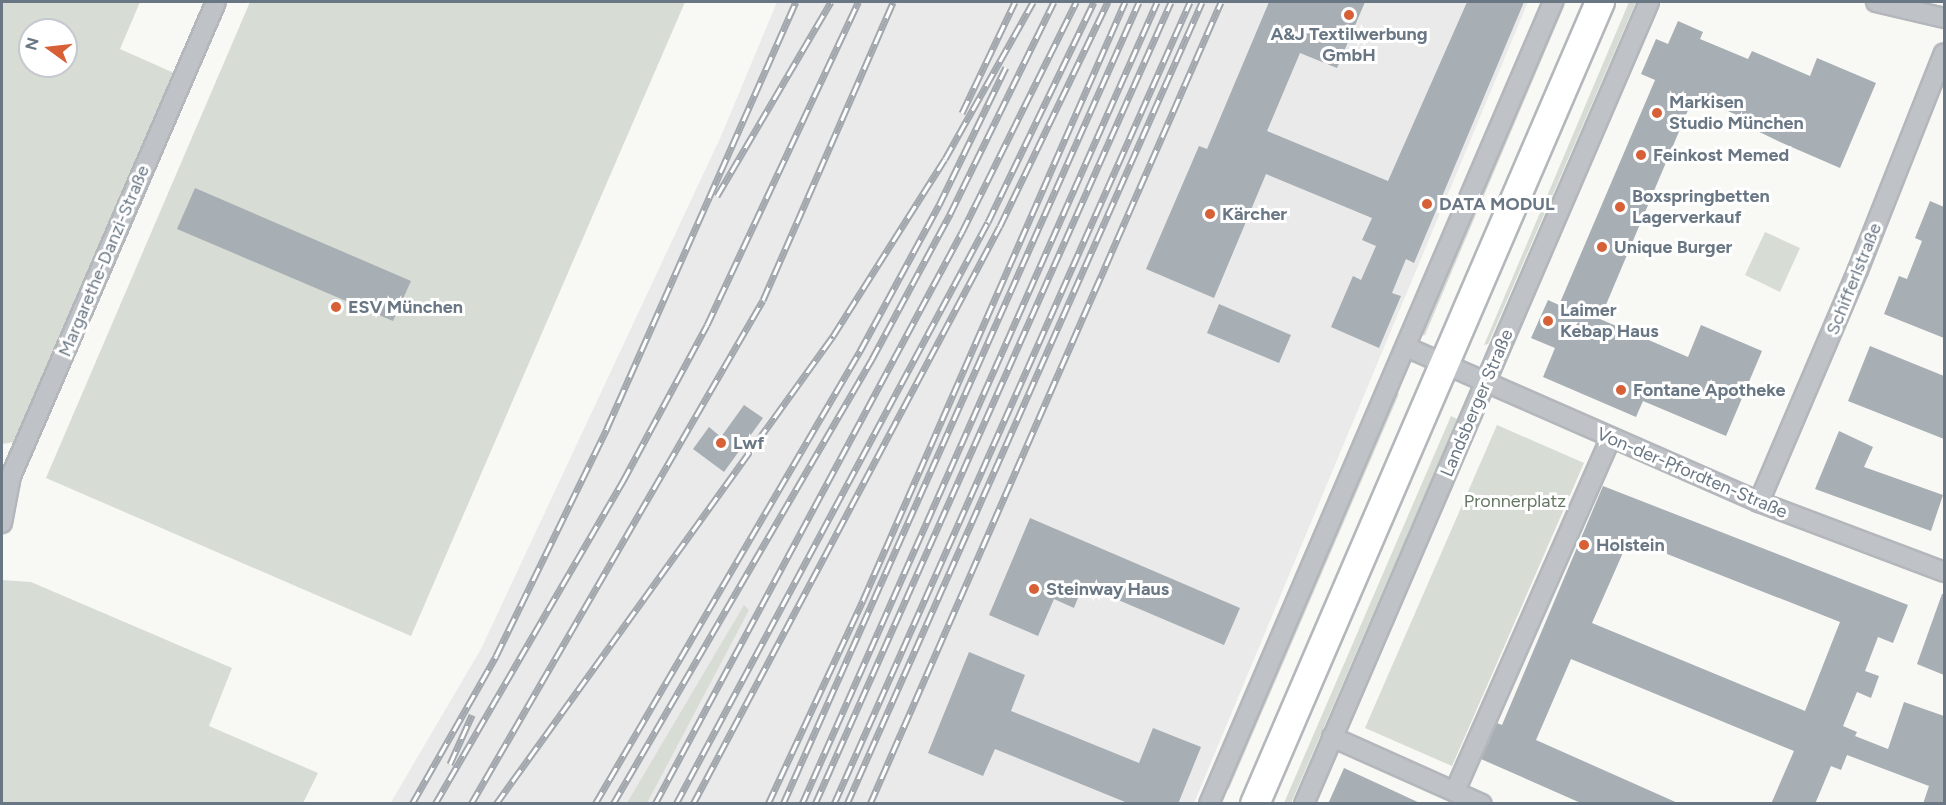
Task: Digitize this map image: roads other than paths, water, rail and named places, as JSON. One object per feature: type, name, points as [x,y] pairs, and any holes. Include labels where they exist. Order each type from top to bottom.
[{"type":"main road","points":[[1255,804],[1600,2]]},
{"type":"street","name":"Margarethe-Danzi-Straße","points":[[2,523],[11,476],[216,2]]},
{"type":"street","points":[[1209,804],[1553,2]]},
{"type":"street","name":"Landsberger Straße","points":[[1304,804],[1649,2]]},
{"type":"street","points":[[1876,2],[1944,18]]},
{"type":"street","name":"Schifferlstraße","points":[[1759,502],[1858,270],[1944,53]]},
{"type":"street","points":[[1406,347],[1444,363]]},
{"type":"street","name":"Von-der-Pfordten-Straße","points":[[1444,363],[1610,439],[1759,502],[1944,572]]},
{"type":"street","points":[[1455,792],[1610,439]]},
{"type":"street","points":[[1332,737],[1482,804]]},
{"type":"railway","points":[[412,804],[496,656],[607,428],[796,2]]},
{"type":"railway","points":[[717,196],[831,2]]},
{"type":"railway","points":[[435,804],[623,481],[707,325],[858,2]]},
{"type":"railway","points":[[471,804],[763,300],[893,2]]},
{"type":"railway","points":[[962,113],[1015,2]]},
{"type":"railway","points":[[496,804],[833,336],[945,159],[1033,2]]},
{"type":"railway","points":[[613,804],[872,359],[950,214],[1054,2]]},
{"type":"railway","points":[[655,804],[962,232],[1076,2]]},
{"type":"railway","points":[[676,804],[988,222],[1094,2]]},
{"type":"railway","points":[[693,804],[1000,226],[1108,2]]},
{"type":"railway","points":[[768,804],[863,600],[1125,2]]},
{"type":"railway","points":[[783,804],[1139,2]]},
{"type":"railway","points":[[802,804],[1157,2]]},
{"type":"railway","points":[[815,804],[1171,2]]},
{"type":"railway","points":[[834,804],[1190,2]]},
{"type":"railway","points":[[847,804],[1202,2]]},
{"type":"railway","points":[[870,804],[1221,2]]},
{"type":"railway","points":[[595,804],[860,351],[939,205],[1006,67]]},
{"type":"railway","points":[[450,764],[472,715]]},
{"type":"place","name":"A&J Textilwerbung GmbH","points":[[1349,15]]},
{"type":"place","name":"Markisen Studio München","points":[[1657,113]]},
{"type":"place","name":"Feinkost Memed","points":[[1641,155]]},
{"type":"place","name":"DATA MODUL","points":[[1427,204]]},
{"type":"place","name":"Boxspringbetten Lagerverkauf","points":[[1620,207]]},
{"type":"place","name":"Kärcher","points":[[1210,214]]},
{"type":"place","name":"Unique Burger","points":[[1602,247]]},
{"type":"place","name":"ESV München","points":[[336,307]]},
{"type":"place","name":"Laimer Kebap Haus","points":[[1548,321]]},
{"type":"place","name":"Fontane Apotheke","points":[[1621,390]]},
{"type":"place","name":"Lwf","points":[[721,443]]},
{"type":"place","name":"Holstein","points":[[1584,545]]},
{"type":"place","name":"Steinway Haus","points":[[1034,589]]},
{"type":"park label","name":"Pronnerplatz","points":[[1515,501]]}]
